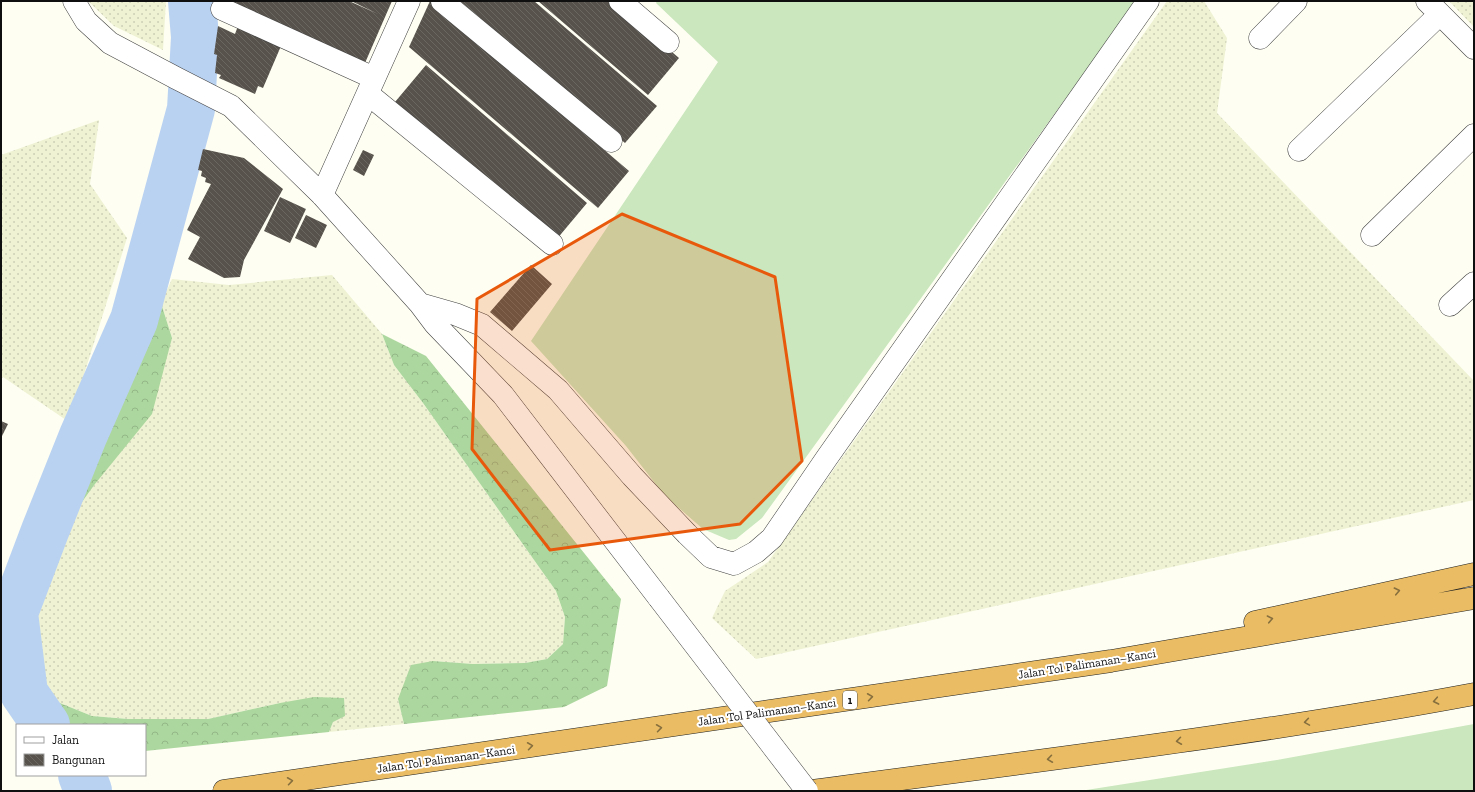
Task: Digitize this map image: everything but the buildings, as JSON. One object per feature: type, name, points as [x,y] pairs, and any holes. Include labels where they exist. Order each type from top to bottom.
[{"type":"highway","points":[[1111,661],[1180,639],[1474,574]]},
{"type":"highway","name":"Jalan Tol Palimanan–Kanci","points":[[224,791],[1111,661],[1474,598]]},
{"type":"highway","points":[[812,791],[1260,730],[1474,694]]},
{"type":"street","points":[[74,1],[86,22],[110,43],[231,106],[322,195],[420,304],[435,324],[504,395],[807,791]]},
{"type":"street","points":[[322,195],[409,1]]},
{"type":"street","points":[[442,1],[611,141]]},
{"type":"street","points":[[620,1],[668,42]]},
{"type":"street","points":[[420,304],[455,314],[482,325],[558,390],[632,476],[707,553],[712,557],[734,564],[756,552],[772,538],[830,452],[1148,1]]},
{"type":"street","points":[[1260,38],[1296,1]]},
{"type":"street","points":[[222,8],[371,86],[552,244]]},
{"type":"street","points":[[1299,150],[1434,8],[1474,48]]},
{"type":"street","points":[[1372,235],[1474,135]]},
{"type":"street","points":[[1450,305],[1474,282]]},
{"type":"highlighted area","points":[[622,214],[775,277],[802,461],[740,524],[550,550],[472,449],[477,299]]},
{"type":"green space","points":[[88,1],[166,1],[163,50],[114,26]]},
{"type":"green space","points":[[657,1],[1136,1],[762,518],[736,539],[729,540],[703,529],[665,496],[626,446],[531,341],[718,62],[656,3]]},
{"type":"green space","points":[[1167,1],[1204,1],[1227,38],[1217,113],[1474,381],[1474,500],[756,659],[712,618],[725,591],[768,562]]},
{"type":"green space","points":[[1449,1],[1474,1],[1474,27]]},
{"type":"green space","points":[[99,120],[90,184],[127,238],[69,422],[3,377],[1,379],[1,155]]},
{"type":"green space","points":[[332,275],[382,334],[394,365],[423,403],[556,591],[565,617],[563,644],[547,659],[525,663],[473,664],[433,661],[398,699],[404,724],[329,732],[333,722],[280,703],[208,719],[128,719],[92,716],[45,697],[35,675],[31,600],[56,538],[95,484],[172,338],[161,303],[172,279],[229,285]]},
{"type":"green space","points":[[161,303],[172,338],[152,414],[95,484],[56,538]]},
{"type":"green space","points":[[382,334],[426,356],[621,599],[607,686],[564,707],[404,724],[398,699],[411,665],[433,661],[473,664],[525,663],[547,659],[563,644],[565,617],[556,591],[423,403],[394,365]]},
{"type":"green space","points":[[45,697],[92,716],[128,719],[208,719],[314,697],[344,698],[345,716],[333,722],[329,732],[146,751],[146,724],[59,724]]},
{"type":"green space","points":[[1474,724],[1474,791],[1080,791],[1277,760]]},
{"type":"waterway","points":[[45,724],[24,693],[14,613],[83,436],[134,320],[191,109],[195,37],[192,1]]},
{"type":"waterway","points":[[82,776],[88,791]]}]
